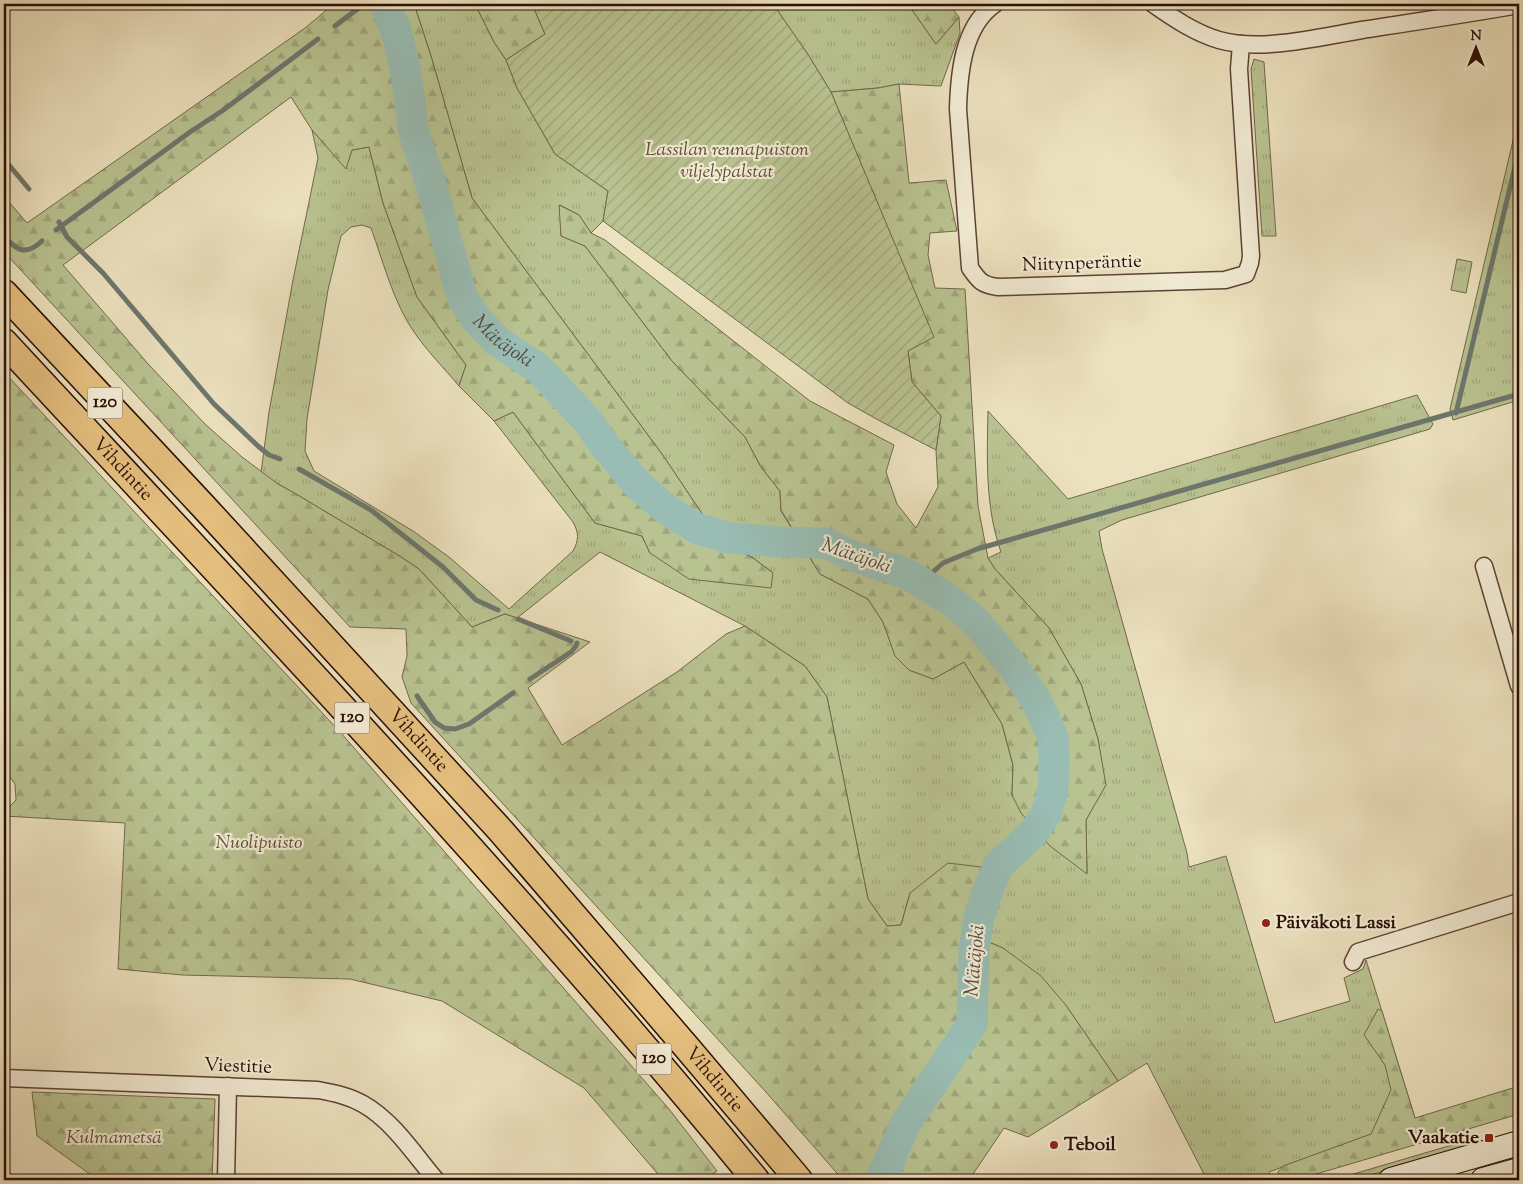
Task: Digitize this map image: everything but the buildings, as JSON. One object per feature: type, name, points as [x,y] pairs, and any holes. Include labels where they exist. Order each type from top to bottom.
[{"type":"main road","name":"Vihdintie","points":[[5,301],[209,513],[500,831],[799,1180]]},
{"type":"main road","name":"Vihdintie","points":[[4,342],[508,890],[756,1180]]},
{"type":"main road","points":[[1391,1180],[1519,1143]]},
{"type":"main road","points":[[1483,1180],[1519,1170]]},
{"type":"street","name":"Niitynperäntie","points":[[995,4],[990,7],[976,24],[969,38],[963,59],[958,109],[970,268],[980,282],[988,286],[1225,280],[1246,274],[1251,256],[1239,69],[1241,44]]},
{"type":"street","points":[[1153,4],[1182,24],[1219,40],[1241,44],[1263,44],[1307,39],[1519,5]]},
{"type":"street","points":[[1484,566],[1519,686]]},
{"type":"street","points":[[1353,962],[1358,952],[1519,902]]},
{"type":"street","name":"Viestitie","points":[[4,1078],[318,1090],[350,1098],[363,1104],[378,1115],[392,1128],[436,1180]]},
{"type":"street","points":[[226,1180],[228,1086]]},
{"type":"green space","points":[[327,4],[414,4],[472,198],[662,454],[719,539],[753,558],[773,573],[771,588],[689,579],[650,553],[642,536],[595,523],[513,412],[494,421],[459,386],[466,365],[417,297],[383,203],[369,147],[352,150],[346,169],[312,130],[291,97],[63,265],[149,365],[205,424],[242,457],[278,484],[419,569],[472,627],[505,614],[590,642],[528,688],[562,745],[677,672],[726,634],[745,626],[805,666],[827,697],[868,899],[887,926],[901,925],[910,893],[948,863],[981,867],[981,877],[971,907],[967,933],[1003,948],[1041,976],[1065,1004],[1118,1081],[1028,1137],[1004,1128],[969,1180],[843,1180],[765,1091],[411,703],[402,677],[407,656],[406,629],[350,627],[7,255],[8,236],[4,231],[4,196],[27,223],[305,28],[329,8]]},
{"type":"green space","points":[[414,4],[475,4],[494,42],[506,60],[517,88],[555,154],[608,191],[603,221],[591,233],[579,215],[560,205],[561,236],[585,246],[672,361],[745,437],[761,467],[780,491],[781,511],[820,574],[868,599],[883,622],[895,655],[909,670],[933,679],[964,662],[1002,724],[1013,765],[1012,795],[1087,873],[1086,820],[1105,785],[1098,739],[1081,684],[1049,628],[995,569],[988,558],[1001,552],[992,518],[988,482],[988,411],[1068,499],[1417,395],[1433,424],[1430,429],[1122,520],[1099,531],[1102,549],[1187,853],[1189,867],[1226,856],[1275,1023],[1350,1001],[1344,978],[1363,969],[1366,960],[1415,1118],[1269,1172],[1271,1180],[1207,1180],[1147,1063],[1118,1081],[1065,1004],[1003,948],[967,933],[971,907],[981,877],[910,893],[901,925],[887,926],[868,899],[827,697],[805,666],[745,626],[600,552],[517,618],[505,614],[472,627],[419,569],[261,473],[269,412],[318,158],[312,130],[346,168],[352,150],[369,147],[383,203],[417,297],[466,365],[459,386],[424,346],[407,321],[390,282],[371,228],[362,225],[351,227],[341,236],[328,290],[307,419],[305,451],[314,471],[413,531],[449,557],[509,609],[573,551],[578,536],[573,522],[494,421],[513,412],[595,523],[642,536],[650,553],[772,572],[753,558],[719,539],[662,454],[472,198]]},
{"type":"green space","points":[[475,4],[532,4],[545,34],[506,60],[494,42]]},
{"type":"green space","name":"Lassilan reunapuiston viljelypalstat","points":[[532,4],[773,4],[831,92],[934,337],[908,351],[912,382],[941,416],[936,450],[848,403],[603,221],[608,191],[555,154],[517,88],[506,60],[545,34]]},
{"type":"green space","points":[[773,4],[908,4],[936,44],[959,17],[960,33],[941,86],[899,84],[878,88],[831,92]]},
{"type":"green space","points":[[908,4],[949,4],[959,17],[936,44]]},
{"type":"green space","points":[[1254,59],[1264,62],[1276,236],[1262,236],[1251,69]]},
{"type":"green space","points":[[899,84],[909,183],[946,180],[957,231],[930,233],[928,255],[935,288],[965,289],[978,506],[988,558],[995,569],[1049,628],[1081,684],[1098,739],[1106,785],[1086,820],[1087,874],[1050,846],[1021,813],[1012,795],[1013,765],[1002,724],[964,662],[933,679],[909,670],[895,656],[883,622],[868,599],[820,574],[781,510],[780,491],[761,467],[745,437],[672,361],[585,246],[561,236],[559,205],[579,215],[591,233],[605,240],[810,401],[894,445],[886,472],[897,504],[916,528],[938,487],[936,450],[941,416],[912,382],[908,351],[933,336],[831,92],[878,88]]},
{"type":"green space","points":[[1519,115],[1519,400],[1453,420],[1450,409]]},
{"type":"green space","points":[[1457,259],[1472,262],[1466,293],[1451,290]]},
{"type":"green space","name":"Nuolipuisto","points":[[4,372],[341,733],[669,1109],[717,1171],[704,1180],[663,1180],[584,1088],[442,1001],[350,979],[182,975],[118,969],[125,823],[4,816],[4,812],[16,800],[15,784],[4,769]]},
{"type":"green space","points":[[1378,1009],[1382,1011],[1415,1118],[1519,1086],[1519,1114],[1296,1180],[1280,1180],[1278,1172],[1283,1166],[1371,1134],[1391,1090],[1385,1065],[1364,1035]]},
{"type":"green space","name":"Kulmametsä","points":[[32,1092],[215,1099],[212,1180],[98,1180],[37,1136]]},
{"type":"green space","points":[[1469,1140],[1471,1146],[1353,1180],[1333,1180]]},
{"type":"waterway","points":[[335,26],[364,4]]},
{"type":"waterway","name":"Mätäjoki","points":[[385,4],[397,33],[406,74],[414,133],[431,183],[462,297],[477,320],[496,340],[539,369],[587,420],[602,442],[638,485],[667,510],[698,529],[730,538],[826,543],[848,554],[909,575],[950,600],[976,622],[1014,668],[1036,700],[1053,737],[1053,790],[1046,814],[1034,832],[998,866],[979,918],[974,950],[972,1024],[904,1126],[880,1180]]},
{"type":"waterway","points":[[56,230],[190,132],[222,111],[318,39]]},
{"type":"waterway","points":[[1456,413],[1519,150]]},
{"type":"waterway","points":[[4,159],[29,189]]},
{"type":"waterway","points":[[59,222],[67,237],[103,273],[214,404],[258,446],[269,455],[280,459]]},
{"type":"waterway","points":[[4,236],[13,245],[22,250],[31,249],[42,241]]},
{"type":"waterway","points":[[926,585],[934,571],[943,563],[977,549],[1519,394]]},
{"type":"waterway","points":[[299,469],[371,510],[443,567],[476,600],[498,610]]},
{"type":"waterway","points":[[518,619],[571,641]]},
{"type":"waterway","points":[[530,679],[571,652],[577,643]]},
{"type":"waterway","points":[[417,696],[435,722],[444,728],[455,729],[469,724],[513,693]]},
{"type":"place","name":"Päiväkoti Lassi","points":[[1266,923]]},
{"type":"place","name":"Vaakatie","points":[[1489,1138]]},
{"type":"place","name":"Teboil","points":[[1054,1145]]}]
